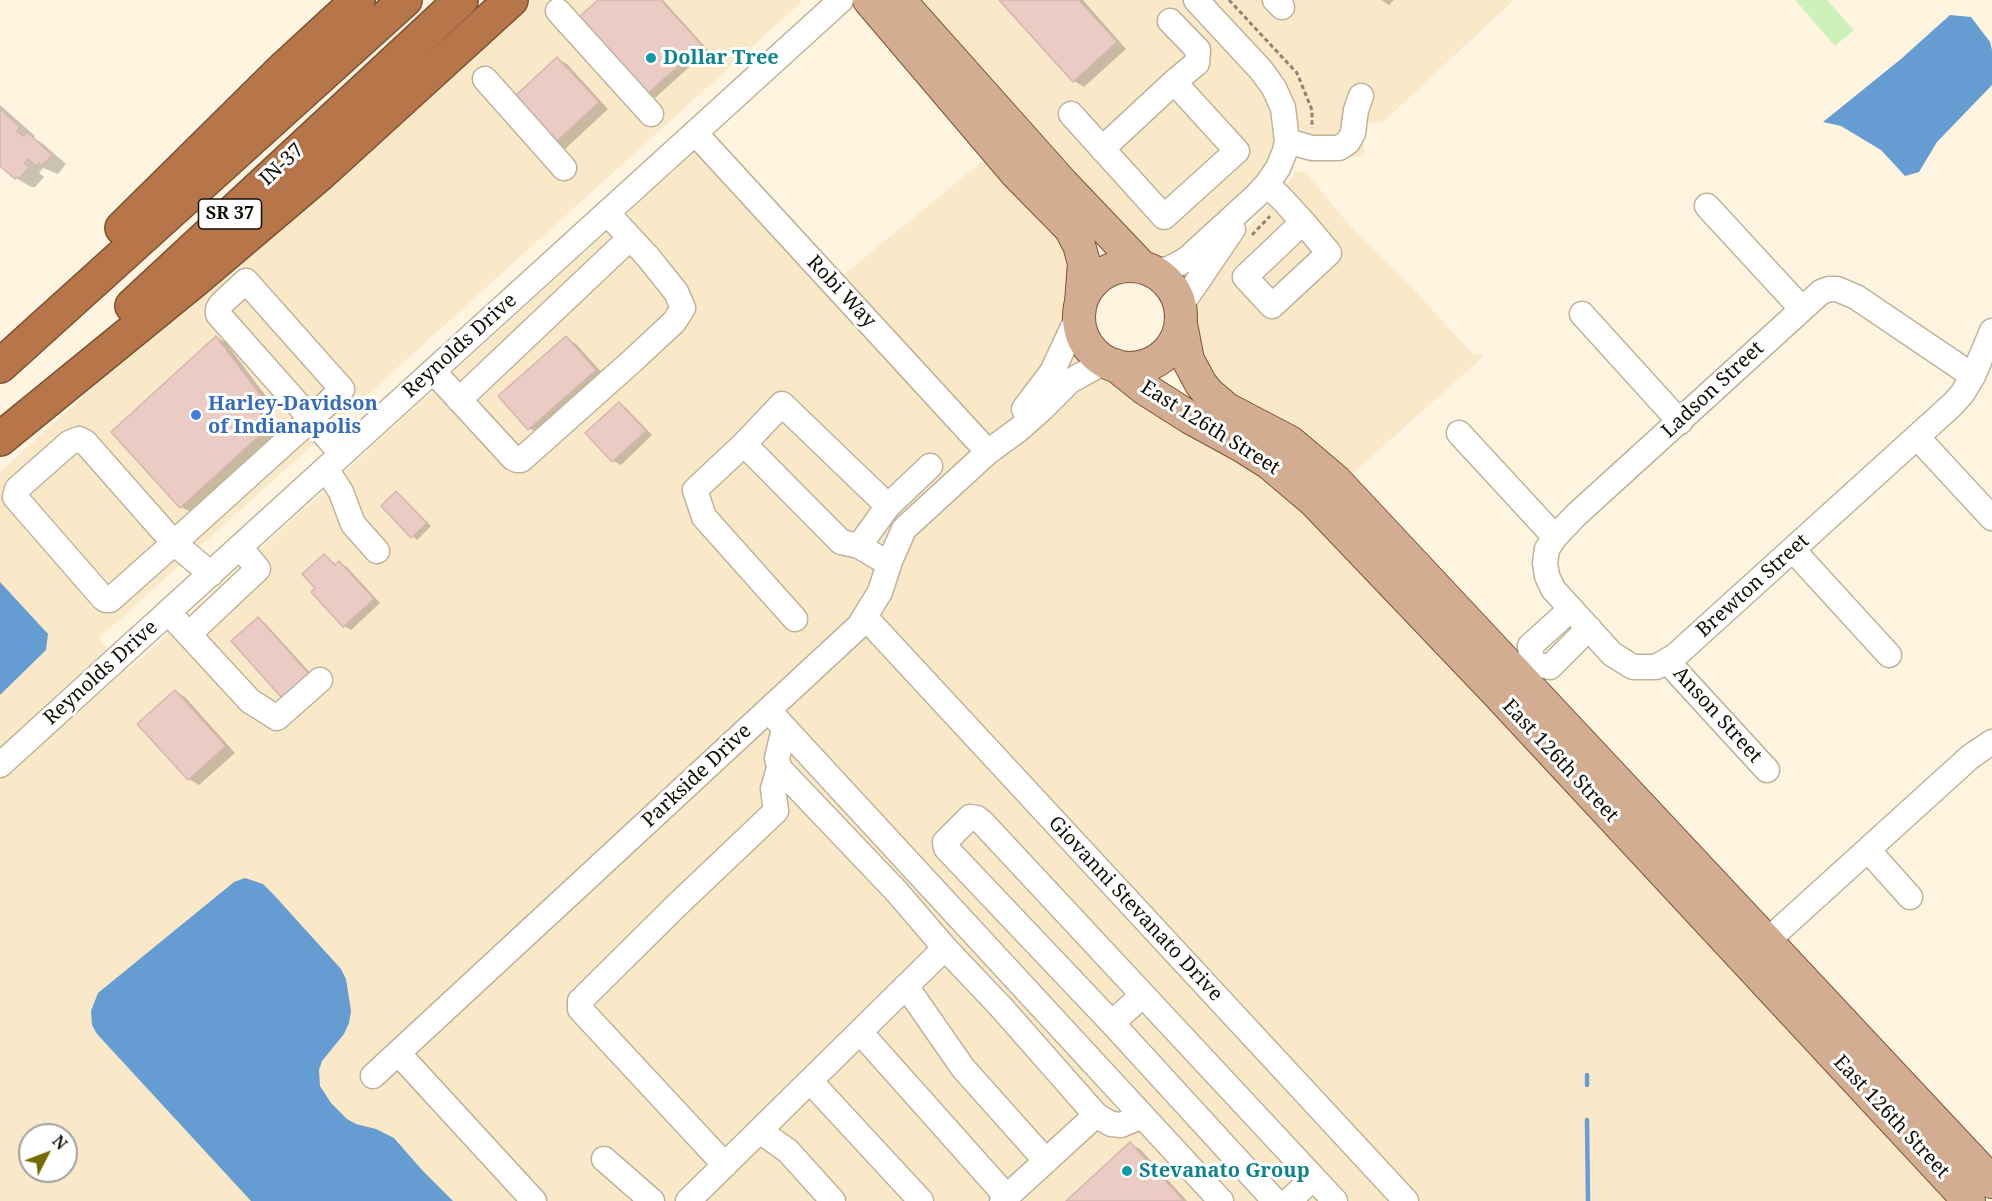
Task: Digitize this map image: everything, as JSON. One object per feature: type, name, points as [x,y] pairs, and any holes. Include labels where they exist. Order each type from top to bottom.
[{"type":"highway","points":[[0,343],[281,71],[358,0]]},
{"type":"highway","name":"IN-37","points":[[0,366],[405,0]]},
{"type":"highway","name":"IN-37","points":[[0,430],[305,143],[461,0]]},
{"type":"highway","points":[[0,439],[195,280],[320,174],[512,0]]},
{"type":"main road","points":[[869,0],[1015,172],[1070,228],[1079,245],[1084,263],[1080,327],[1085,341],[1094,352],[1110,363],[1137,367],[1157,360],[1173,344],[1180,315],[1170,286],[1133,256],[1055,175],[899,0]]},
{"type":"main road","points":[[1080,307],[1092,283],[1110,270],[1131,266],[1147,269]]},
{"type":"main road","name":"East 126th Street","points":[[1180,315],[1188,360],[1208,393],[1227,409],[1290,442],[1336,481],[1517,679],[1767,941],[1992,1182]]},
{"type":"main road","name":"East 126th Street","points":[[1110,363],[1162,401],[1242,446],[1292,481],[1334,521],[1517,679],[1970,1201]]},
{"type":"street","name":"Reynolds Drive","points":[[0,765],[841,0]]},
{"type":"street","points":[[1180,315],[1269,193],[1287,141],[1284,108],[1274,88],[1261,70],[1196,0]]},
{"type":"street","points":[[558,11],[651,114]]},
{"type":"street","points":[[1102,149],[1197,63],[1198,50],[1170,21]]},
{"type":"street","points":[[485,78],[564,168]]},
{"type":"street","points":[[1071,114],[1164,217],[1237,152],[1174,82]]},
{"type":"street","points":[[1287,141],[1312,147],[1340,148],[1348,142],[1353,133],[1356,110],[1361,96]]},
{"type":"street","name":"Robi Way","points":[[695,133],[987,452]]},
{"type":"street","points":[[1147,269],[1169,269],[1187,259],[1269,193]]},
{"type":"street","points":[[1269,193],[1303,222]]},
{"type":"street","points":[[1707,206],[1802,309]]},
{"type":"street","points":[[433,371],[513,458],[521,460],[675,322],[682,308],[676,292],[607,213]]},
{"type":"street","points":[[459,400],[630,238]]},
{"type":"street","points":[[211,573],[174,543],[85,442],[79,440],[69,443],[16,493],[16,501],[106,600],[114,598],[174,543],[311,419],[342,389],[246,281],[222,303],[218,314],[311,419],[334,461],[341,492],[353,524],[377,551]]},
{"type":"street","name":"Ladson Street","points":[[1589,628],[1553,589],[1547,576],[1545,563],[1547,549],[1576,515],[1821,292],[1829,289],[1846,291],[1973,376]]},
{"type":"street","name":"Parkside Drive","points":[[373,1076],[859,626],[880,592],[904,529],[987,452],[1042,387],[1056,364],[1080,307]]},
{"type":"street","points":[[1581,314],[1680,422]]},
{"type":"street","name":"Brewton Street","points":[[1589,628],[1612,654],[1633,667],[1656,667],[1675,656],[1952,405],[1973,376],[1992,331]]},
{"type":"street","name":"Parkside Drive","points":[[987,452],[1018,430],[1070,381],[1110,363]]},
{"type":"street","points":[[795,618],[704,516],[695,490],[782,404],[888,506]]},
{"type":"street","points":[[1459,433],[1556,537]]},
{"type":"street","points":[[1917,436],[1992,518]]},
{"type":"street","points":[[744,444],[841,542],[859,546],[889,564]]},
{"type":"street","points":[[859,546],[888,506],[930,466]]},
{"type":"street","points":[[189,634],[258,569],[240,547]]},
{"type":"street","points":[[1793,550],[1889,655]]},
{"type":"street","points":[[1517,679],[1530,646],[1571,609]]},
{"type":"street","points":[[168,612],[250,701],[277,718],[320,680]]},
{"type":"street","name":"Giovanni Stevanato Drive","points":[[865,617],[1406,1201]]},
{"type":"street","points":[[1517,679],[1550,667],[1589,628]]},
{"type":"street","name":"Anson Street","points":[[1667,661],[1767,770]]},
{"type":"street","points":[[768,710],[1221,1201]]},
{"type":"street","points":[[725,1166],[580,1009],[580,1001],[776,811],[773,789],[779,768],[777,758],[784,729]]},
{"type":"street","points":[[1767,941],[1971,757],[1992,742]]},
{"type":"street","points":[[779,768],[897,892],[1096,1115],[1111,1124],[1121,1125],[1142,1116]]},
{"type":"street","points":[[1275,1201],[1112,1023],[946,848],[945,842],[970,817],[982,822],[1335,1201]]},
{"type":"street","points":[[1868,850],[1910,897]]},
{"type":"street","points":[[688,1201],[945,948]]},
{"type":"street","points":[[906,986],[963,1068],[1046,1161]]},
{"type":"street","points":[[1112,1023],[1143,995]]},
{"type":"street","points":[[860,1032],[1004,1199],[1096,1115]]},
{"type":"street","points":[[398,1053],[534,1201]]},
{"type":"street","points":[[810,1081],[921,1201]]},
{"type":"street","points":[[760,1131],[788,1151],[833,1201]]},
{"type":"street","points":[[604,1159],[652,1201]]},
{"type":"street","points":[[1289,1201],[1313,1178]]},
{"type":"path","points":[[1249,238],[1269,193]]},
{"type":"shaded area","points":[[518,0],[802,0],[99,638],[127,671],[696,150],[831,285],[989,156],[1067,243],[1073,270],[1067,306],[1083,356],[1107,380],[1266,473],[1323,521],[1958,1201],[0,1201],[0,472]]},
{"type":"shaded area","points":[[920,0],[1514,0],[1383,122],[1364,123],[1364,156],[1331,158],[1307,154],[1272,163],[1190,248],[1165,261],[1152,258],[1019,115]]},
{"type":"shaded area","points":[[1294,171],[1305,172],[1354,230],[1404,279],[1472,353],[1484,356],[1351,475],[1219,385],[1203,361],[1194,328],[1198,303],[1211,275],[1226,252],[1293,177]]},
{"type":"green space","points":[[1795,0],[1827,0],[1854,30],[1835,46]]},
{"type":"water","points":[[1950,15],[1971,17],[1990,42],[1992,85],[1937,142],[1919,172],[1905,176],[1881,150],[1841,126],[1823,122],[1901,59]]},
{"type":"water","points":[[0,582],[48,634],[46,650],[0,695]]},
{"type":"water","points":[[245,878],[263,884],[274,895],[341,969],[346,979],[351,1011],[349,1023],[344,1034],[322,1061],[319,1070],[320,1086],[331,1103],[347,1119],[394,1138],[453,1201],[251,1201],[97,1034],[92,1025],[91,1011],[98,993],[234,882]]},
{"type":"building","name":"Dollar Tree","points":[[598,0],[661,0],[702,45],[646,95],[578,18]]},
{"type":"building","points":[[999,0],[1079,0],[1117,42],[1073,82]]},
{"type":"building","points":[[557,57],[599,102],[554,144],[512,99]]},
{"type":"building","points":[[0,109],[20,127],[17,131],[23,136],[27,132],[52,155],[42,166],[39,163],[36,166],[29,159],[24,163],[29,167],[19,179],[17,177],[15,179],[0,166]]},
{"type":"building","name":"Harley-Davidson of Indianapolis","points":[[216,336],[262,397],[252,405],[271,425],[180,508],[111,432]]},
{"type":"building","points":[[566,336],[596,370],[528,430],[498,396]]},
{"type":"building","points":[[619,402],[646,431],[612,462],[585,433]]},
{"type":"building","points":[[396,491],[427,523],[411,538],[381,506]]},
{"type":"building","points":[[324,554],[335,565],[339,561],[374,599],[343,627],[311,592],[315,588],[302,574]]},
{"type":"building","points":[[258,617],[309,674],[282,698],[231,641]]},
{"type":"building","points":[[175,690],[226,746],[188,780],[137,724]]},
{"type":"building","name":"Stevanato Group","points":[[1130,1142],[1184,1201],[1066,1201]]},
{"type":"waterway","points":[[1587,1075],[1587,1085]]},
{"type":"waterway","points":[[1587,1120],[1588,1201]]},
{"type":"place","name":"Dollar Tree","points":[[651,58]]},
{"type":"place","name":"Harley-Davidson of Indianapolis","points":[[196,415]]},
{"type":"place","name":"Stevanato Group","points":[[1127,1171]]}]
